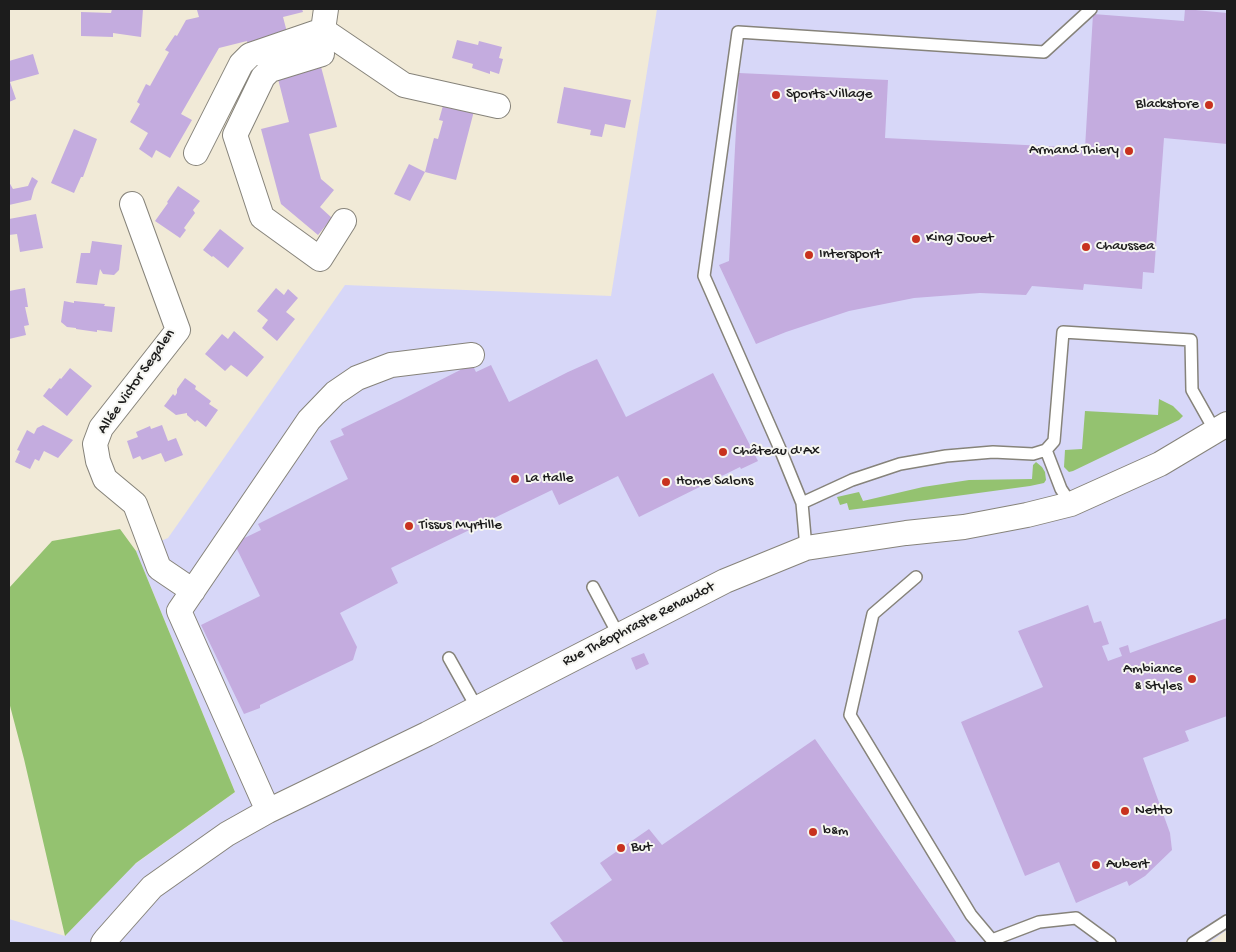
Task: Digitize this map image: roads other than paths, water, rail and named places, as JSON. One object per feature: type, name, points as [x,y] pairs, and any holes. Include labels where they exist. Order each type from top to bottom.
[{"type":"street","points":[[323,24],[404,85],[498,106]]},
{"type":"street","points":[[196,153],[241,64],[250,55],[323,24]]},
{"type":"street","points":[[323,24],[322,54],[270,70],[263,77],[235,134],[262,218],[320,259],[344,221]]},
{"type":"street","name":"Allée Victor Segalen","points":[[132,204],[178,330],[101,428],[95,444],[96,452],[105,478],[134,504],[160,568],[193,591]]},
{"type":"street","points":[[268,811],[179,611],[309,420],[335,393],[358,378],[391,365],[472,355]]},
{"type":"street","name":"Rue Théophraste Renaudot","points":[[103,943],[152,887],[227,834],[268,811],[419,738],[725,581],[806,548],[964,526],[1027,515],[1072,504],[1160,464],[1221,428]]},
{"type":"lane","points":[[806,548],[802,503],[704,276],[738,32],[1044,52],[1091,9]]},
{"type":"lane","points":[[802,503],[852,480],[900,464],[946,456],[993,452],[1032,454],[1046,450],[1054,441],[1063,332],[1191,340],[1192,390],[1221,428]]},
{"type":"lane","points":[[1046,450],[1061,488],[1072,504]]},
{"type":"lane","points":[[916,577],[873,614],[850,715],[971,915],[992,942],[1039,922],[1076,918],[1110,943]]},
{"type":"lane","points":[[593,587],[619,636]]},
{"type":"lane","points":[[449,658],[477,708]]},
{"type":"lane","points":[[1193,943],[1227,921]]},
{"type":"place","name":"Sports-Village","points":[[776,95]]},
{"type":"place","name":"Blackstore","points":[[1209,105]]},
{"type":"place","name":"Armand Thiery","points":[[1129,151]]},
{"type":"place","name":"King Jouet","points":[[916,239]]},
{"type":"place","name":"Chaussea","points":[[1086,247]]},
{"type":"place","name":"Intersport","points":[[809,255]]},
{"type":"place","name":"Château d'Ax","points":[[723,452]]},
{"type":"place","name":"La Halle","points":[[515,479]]},
{"type":"place","name":"Home Salons","points":[[666,482]]},
{"type":"place","name":"Tissus Myrtille","points":[[409,526]]},
{"type":"place","name":"Ambiance & Styles","points":[[1192,679]]},
{"type":"place","name":"Netto","points":[[1125,811]]},
{"type":"place","name":"b&m","points":[[813,832]]},
{"type":"place","name":"But","points":[[621,848]]},
{"type":"place","name":"Aubert","points":[[1096,865]]}]
